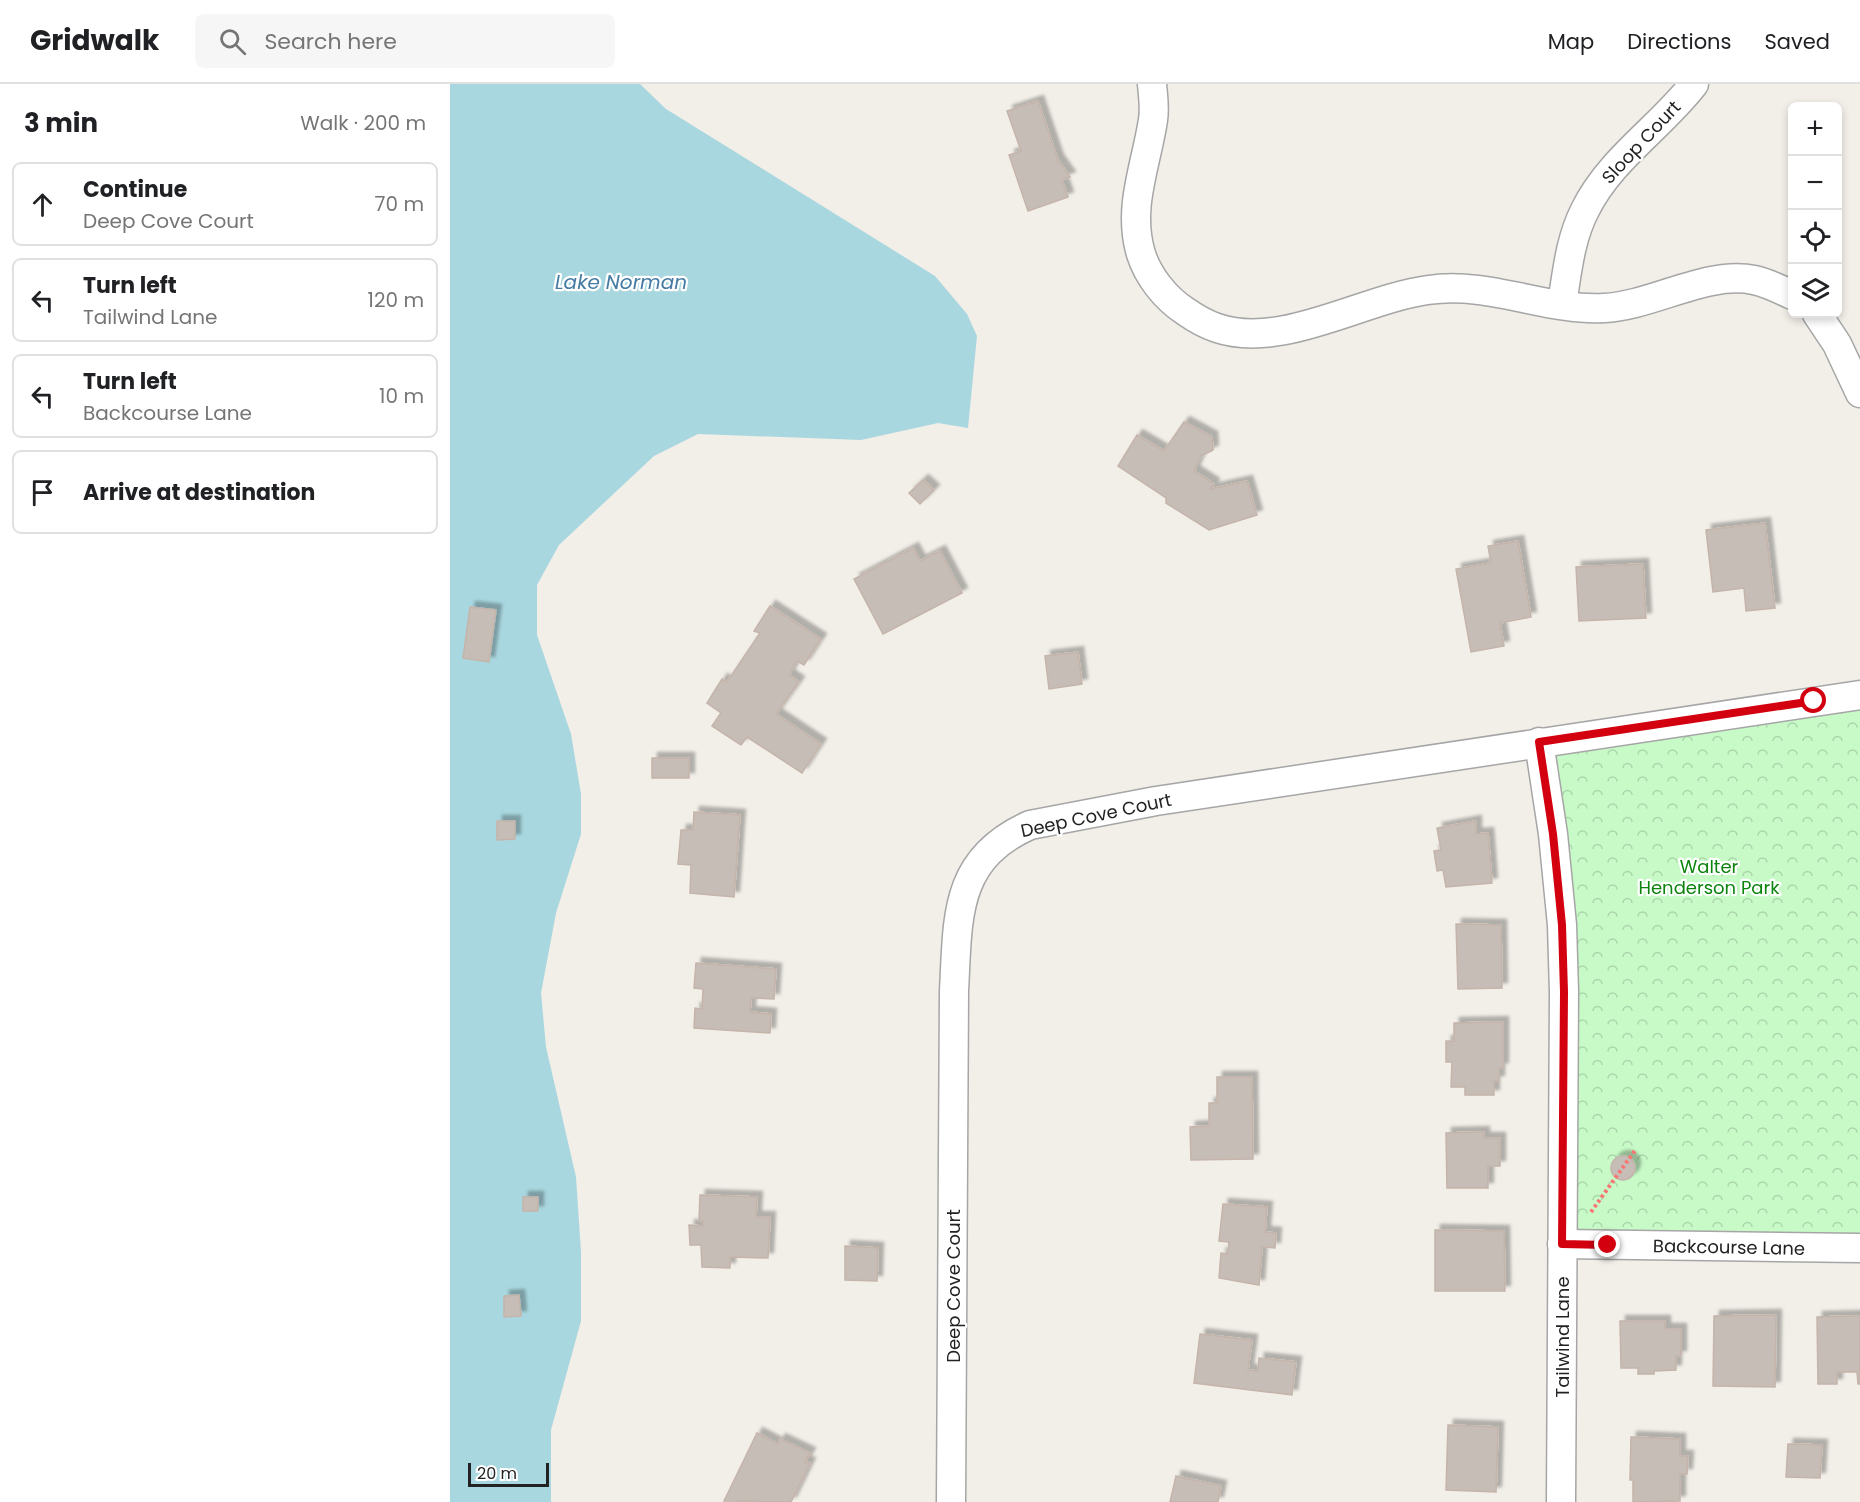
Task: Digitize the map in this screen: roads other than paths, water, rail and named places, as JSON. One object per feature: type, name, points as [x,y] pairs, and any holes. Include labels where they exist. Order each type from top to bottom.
[{"type":"street","points":[[1152,84],[1154,119],[1136,203],[1135,225],[1141,254],[1147,269],[1160,288],[1179,307],[1205,324],[1219,329],[1260,334],[1277,332],[1304,326],[1375,302],[1427,290],[1457,288],[1605,308],[1642,302],[1705,282],[1739,278],[1753,279],[1788,293]]},
{"type":"street","name":"Sloop Court","points":[[1562,304],[1573,242],[1585,210],[1606,177],[1625,155],[1667,115],[1694,84]]},
{"type":"street","points":[[1820,318],[1837,344],[1860,393]]},
{"type":"street","name":"Deep Cove Court","points":[[951,1502],[954,991],[958,925],[965,888],[975,867],[988,851],[1011,834],[1030,825],[1156,801],[1860,694]]},
{"type":"street","name":"Tailwind Lane","points":[[1539,742],[1553,834],[1562,925],[1564,992],[1561,1502]]},
{"type":"street","name":"Backcourse Lane","points":[[1562,1244],[1860,1248]]},
{"type":"water","name":"Lake Norman","points":[[450,84],[640,84],[666,109],[935,276],[967,314],[977,336],[968,428],[938,423],[861,440],[698,434],[654,456],[559,545],[537,585],[537,635],[571,734],[581,794],[581,834],[556,913],[541,993],[546,1047],[576,1177],[581,1252],[581,1321],[551,1430],[551,1502],[450,1502]]},
{"type":"park label","name":"Walter Henderson Park","points":[[1709,876]]}]
